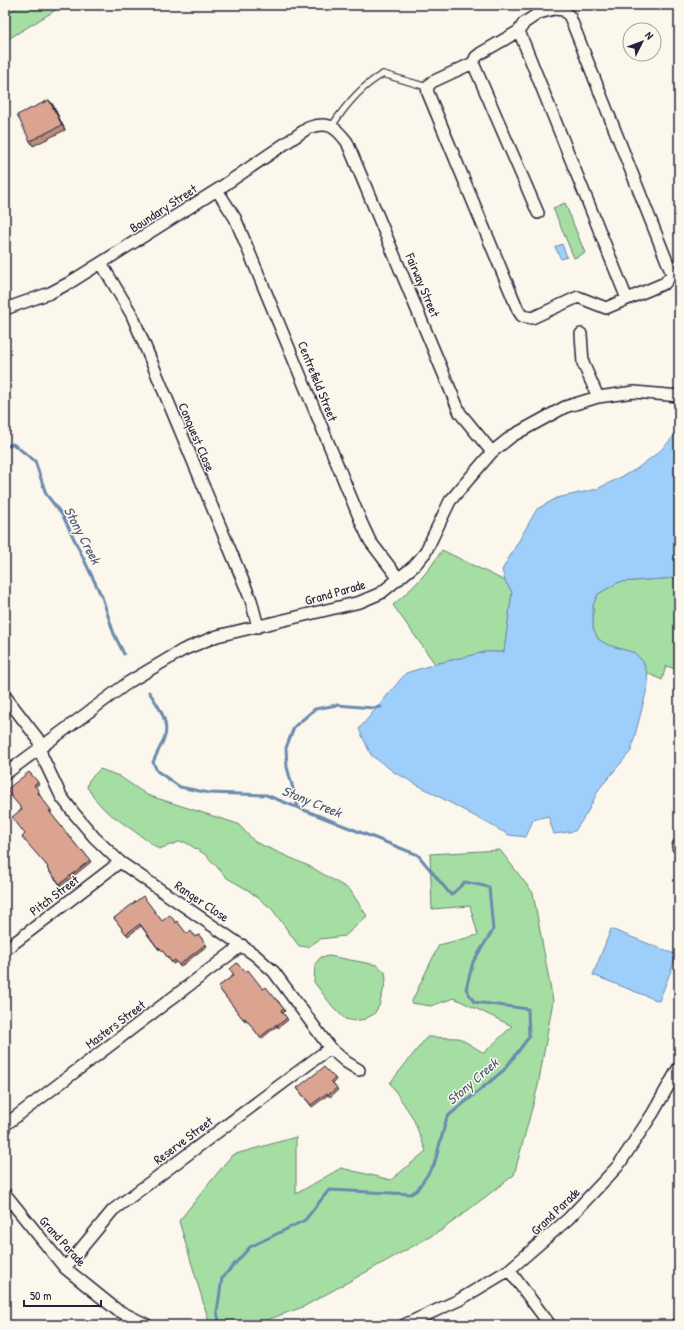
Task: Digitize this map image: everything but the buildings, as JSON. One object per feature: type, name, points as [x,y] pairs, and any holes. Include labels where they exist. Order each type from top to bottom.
[{"type":"street","points":[[554,9],[564,10],[570,17],[672,274],[665,283],[606,308],[578,298],[532,318],[522,316],[518,310],[428,93],[427,87],[432,82],[473,63],[476,57],[481,53],[519,31],[524,22],[539,13],[554,9]]},
{"type":"street","points":[[519,31],[627,299]]},
{"type":"street","points":[[473,63],[538,213]]},
{"type":"street","name":"Boundary Street","points":[[5,309],[50,293],[70,283],[217,190],[308,128],[317,125],[332,126]]},
{"type":"street","name":"Fairway Street","points":[[332,126],[347,142],[460,413],[492,452]]},
{"type":"street","name":"Centrefield Street","points":[[217,190],[235,218],[362,524],[370,540],[400,579]]},
{"type":"street","name":"Conquest Close","points":[[101,263],[132,316],[251,600],[258,627]]},
{"type":"street","points":[[581,334],[583,363],[598,397]]},
{"type":"street","name":"Grand Parade","points":[[5,774],[128,682],[183,650],[218,636],[360,602],[381,593],[400,579],[425,553],[450,501],[492,452],[512,436],[538,421],[565,407],[598,397],[634,392],[679,396]]},
{"type":"street","name":"Ranger Close","points":[[5,696],[38,739],[42,756],[61,796],[94,837],[120,862],[242,945],[274,972],[330,1048],[346,1062],[359,1070]]},
{"type":"street","name":"Pitch Street","points":[[5,950],[120,862]]},
{"type":"street","name":"Masters Street","points":[[5,1125],[242,945]]},
{"type":"street","name":"Reserve Street","points":[[65,1268],[113,1210],[330,1048]]},
{"type":"street","name":"Grand Parade","points":[[404,1325],[459,1300],[509,1270],[568,1219],[618,1166],[653,1113],[679,1067]]},
{"type":"street","name":"Grand Parade","points":[[5,1194],[65,1268],[117,1310],[147,1325]]},
{"type":"street","points":[[509,1270],[550,1325]]},
{"type":"lane","points":[[332,126],[348,104],[371,81],[383,74],[427,87]]},
{"type":"green space","points":[[20,5],[64,5],[5,41],[5,15]]},
{"type":"green space","points":[[565,203],[585,253],[574,258],[553,208]]},
{"type":"green space","points":[[442,550],[505,581],[512,592],[504,652],[485,652],[435,664],[393,605],[420,579]]},
{"type":"green space","points":[[679,579],[679,670],[666,666],[662,680],[647,673],[643,662],[635,653],[608,645],[598,639],[593,628],[593,605],[598,594],[619,582]]},
{"type":"green space","points":[[100,769],[119,776],[147,795],[238,824],[255,842],[311,867],[350,890],[367,916],[345,936],[320,939],[308,947],[299,946],[272,909],[248,890],[227,878],[206,855],[185,842],[179,842],[159,849],[106,811],[94,798],[87,787],[89,780]]},
{"type":"green space","points":[[500,850],[533,893],[553,1001],[538,1086],[514,1175],[442,1230],[303,1307],[261,1322],[210,1325],[179,1221],[232,1155],[296,1137],[296,1194],[341,1168],[391,1180],[426,1151],[413,1118],[390,1083],[427,1037],[459,1038],[484,1053],[512,1026],[454,998],[431,1006],[411,1003],[439,945],[478,935],[470,906],[432,909],[430,854]]},
{"type":"green space","points":[[329,956],[377,965],[385,972],[386,980],[379,1006],[374,1014],[365,1019],[355,1021],[345,1019],[333,1007],[314,982],[315,964],[321,957]]},
{"type":"water","points":[[562,244],[567,257],[561,259],[555,247]]},
{"type":"water","points":[[679,431],[679,579],[619,582],[598,594],[593,605],[593,628],[598,639],[608,645],[635,653],[643,662],[647,673],[648,685],[631,751],[599,789],[588,811],[575,831],[554,834],[548,816],[533,820],[526,837],[509,835],[394,772],[371,755],[359,729],[406,673],[435,664],[485,652],[504,652],[512,592],[505,581],[502,570],[537,509],[557,498],[597,489],[635,470],[660,451]]},
{"type":"water","points":[[611,929],[677,955],[659,1001],[593,975]]},
{"type":"waterway","name":"Stony Creek","points":[[5,447],[13,444],[35,461],[46,494],[63,516],[102,597],[114,634],[124,654]]},
{"type":"waterway","name":"Stony Creek","points":[[149,692],[162,712],[166,730],[164,739],[153,762],[157,771],[180,787],[209,793],[266,795],[418,855],[451,895],[465,882],[489,887],[493,930],[473,962],[466,989],[474,1002],[528,1009],[529,1037],[504,1070],[447,1117],[434,1165],[417,1190],[411,1194],[329,1190],[305,1220],[250,1247],[222,1278],[217,1312],[220,1325]]},
{"type":"waterway","points":[[298,807],[287,767],[286,748],[294,727],[315,709],[337,705],[373,708],[381,707]]}]
